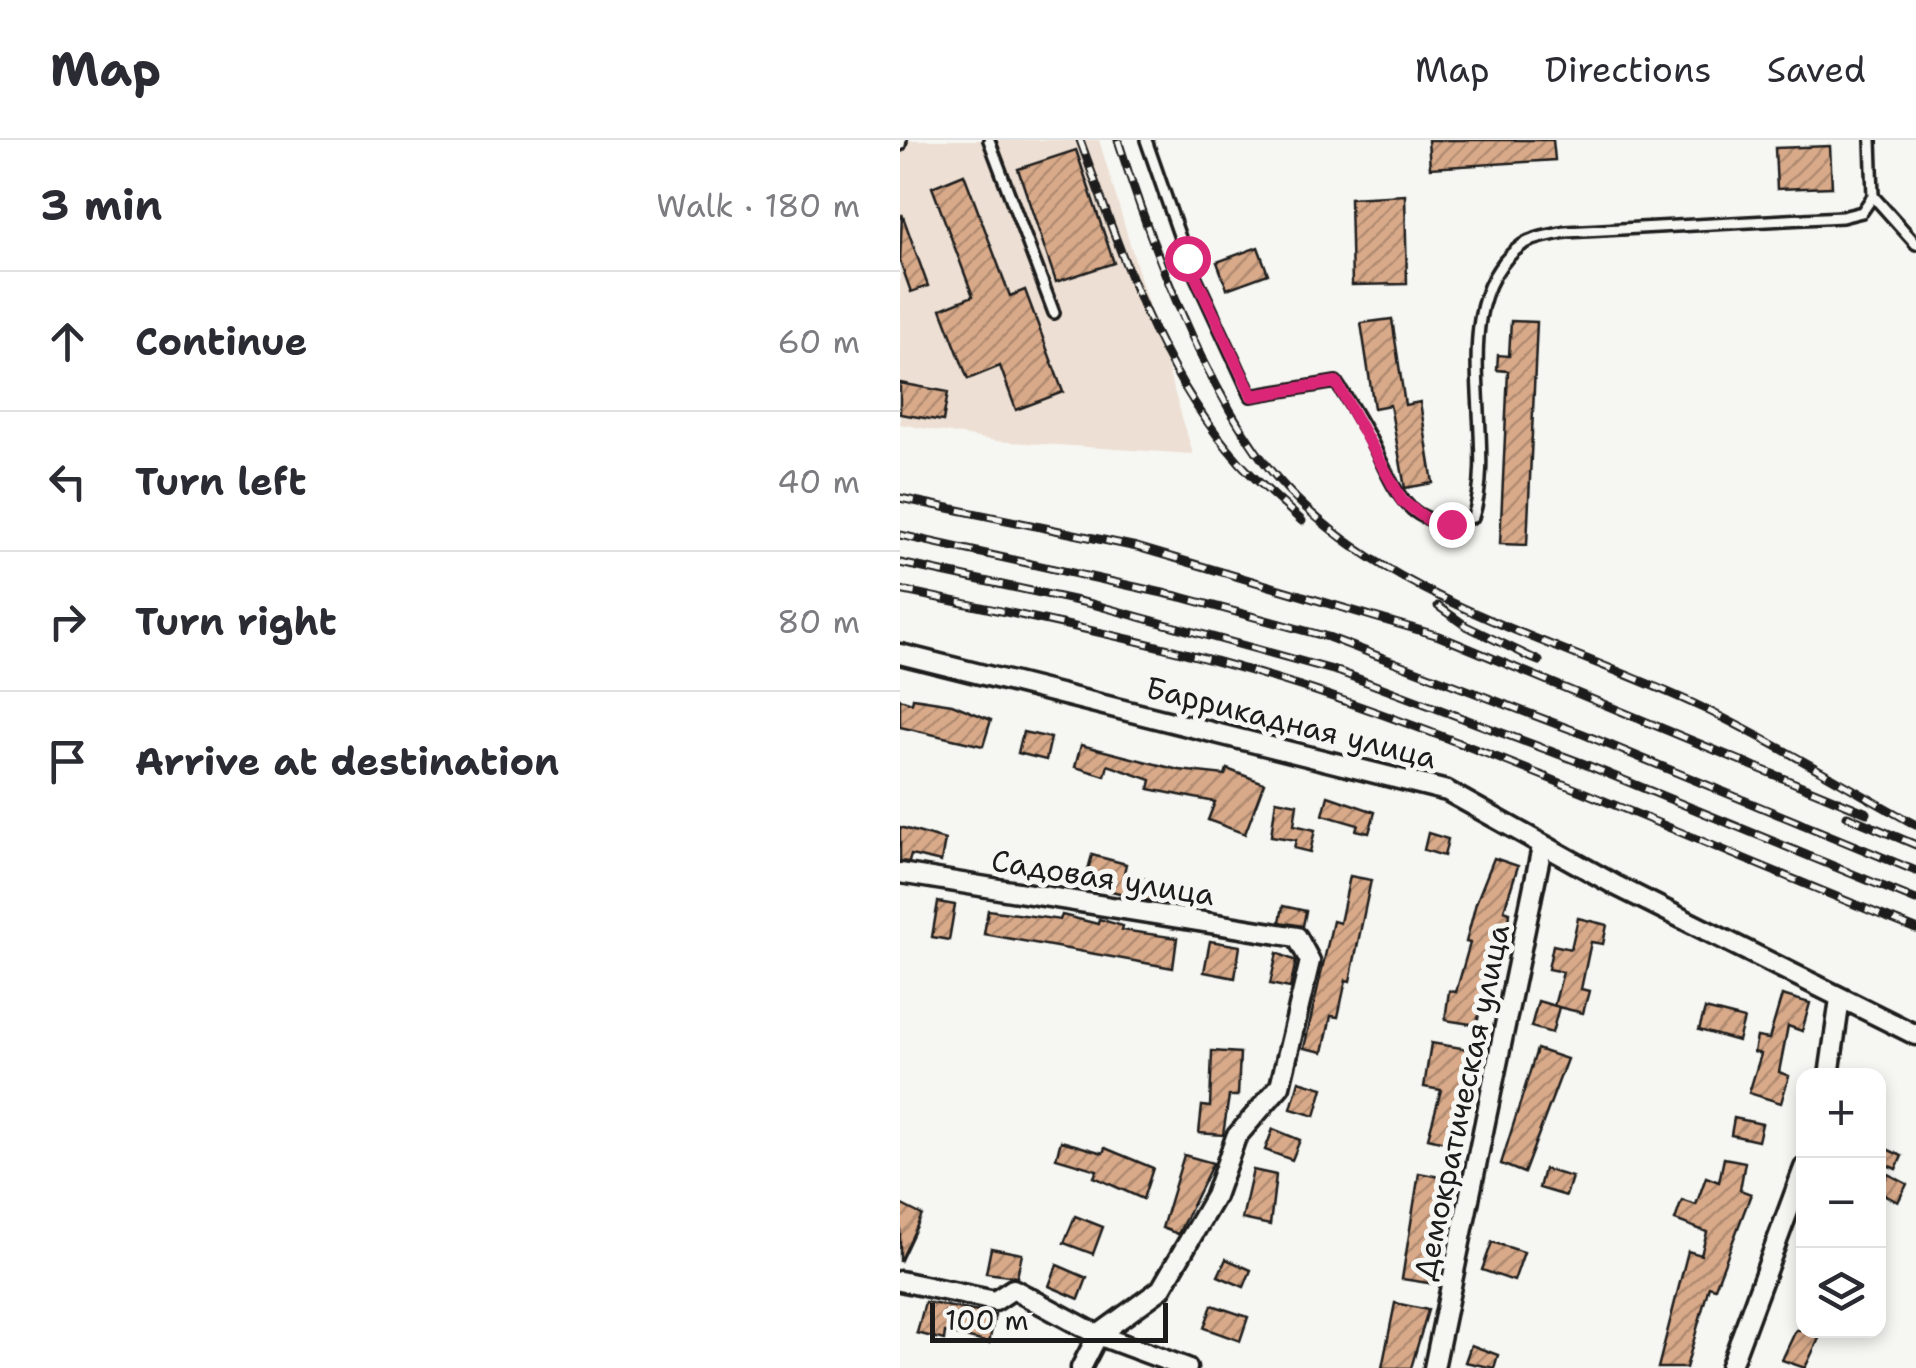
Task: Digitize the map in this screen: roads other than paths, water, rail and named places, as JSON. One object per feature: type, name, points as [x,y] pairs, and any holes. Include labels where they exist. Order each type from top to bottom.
[{"type":"street","name":"Баррикадная улица","points":[[900,654],[1447,790],[1542,846],[1916,1036]]},
{"type":"street","name":"Демократическая улица","points":[[1434,1368],[1542,846]]},
{"type":"street","name":"Садовая улица","points":[[900,873],[1297,938],[1310,961],[1280,1086],[1236,1137],[1215,1196],[1161,1289],[1098,1336]]},
{"type":"street","points":[[1830,1068],[1840,999]]},
{"type":"street","points":[[1730,1368],[1796,1190]]},
{"type":"street","points":[[900,1282],[995,1301],[1013,1288],[1098,1336],[1187,1368]]},
{"type":"street","points":[[1081,1368],[1098,1336]]},
{"type":"lane","points":[[989,140],[1054,313]]},
{"type":"lane","points":[[1146,140],[1187,258],[1252,396],[1336,382],[1402,501],[1428,520],[1451,524],[1473,517],[1480,496],[1476,396],[1484,302],[1502,264],[1524,243],[1566,232],[1842,218],[1862,212],[1873,196],[1871,140]]},
{"type":"lane","points":[[1873,196],[1916,244]]},
{"type":"railway","points":[[1080,140],[1145,309],[1186,389],[1240,463],[1302,521]]},
{"type":"railway","points":[[1118,140],[1176,301],[1213,380],[1256,451],[1298,501],[1348,542],[1402,577],[1461,607],[1703,708],[1916,825]]},
{"type":"railway","points":[[900,498],[1137,547],[1439,636],[1867,813]]},
{"type":"railway","points":[[900,535],[1181,597],[1328,637],[1583,734],[1916,871]]},
{"type":"railway","points":[[900,563],[1092,604],[1340,672],[1582,763],[1916,900]]},
{"type":"railway","points":[[900,590],[1173,650],[1333,697],[1553,780],[1916,929]]},
{"type":"railway","points":[[1438,606],[1466,626],[1539,661],[1524,655]]},
{"type":"railway","points":[[1847,816],[1916,845]]}]
